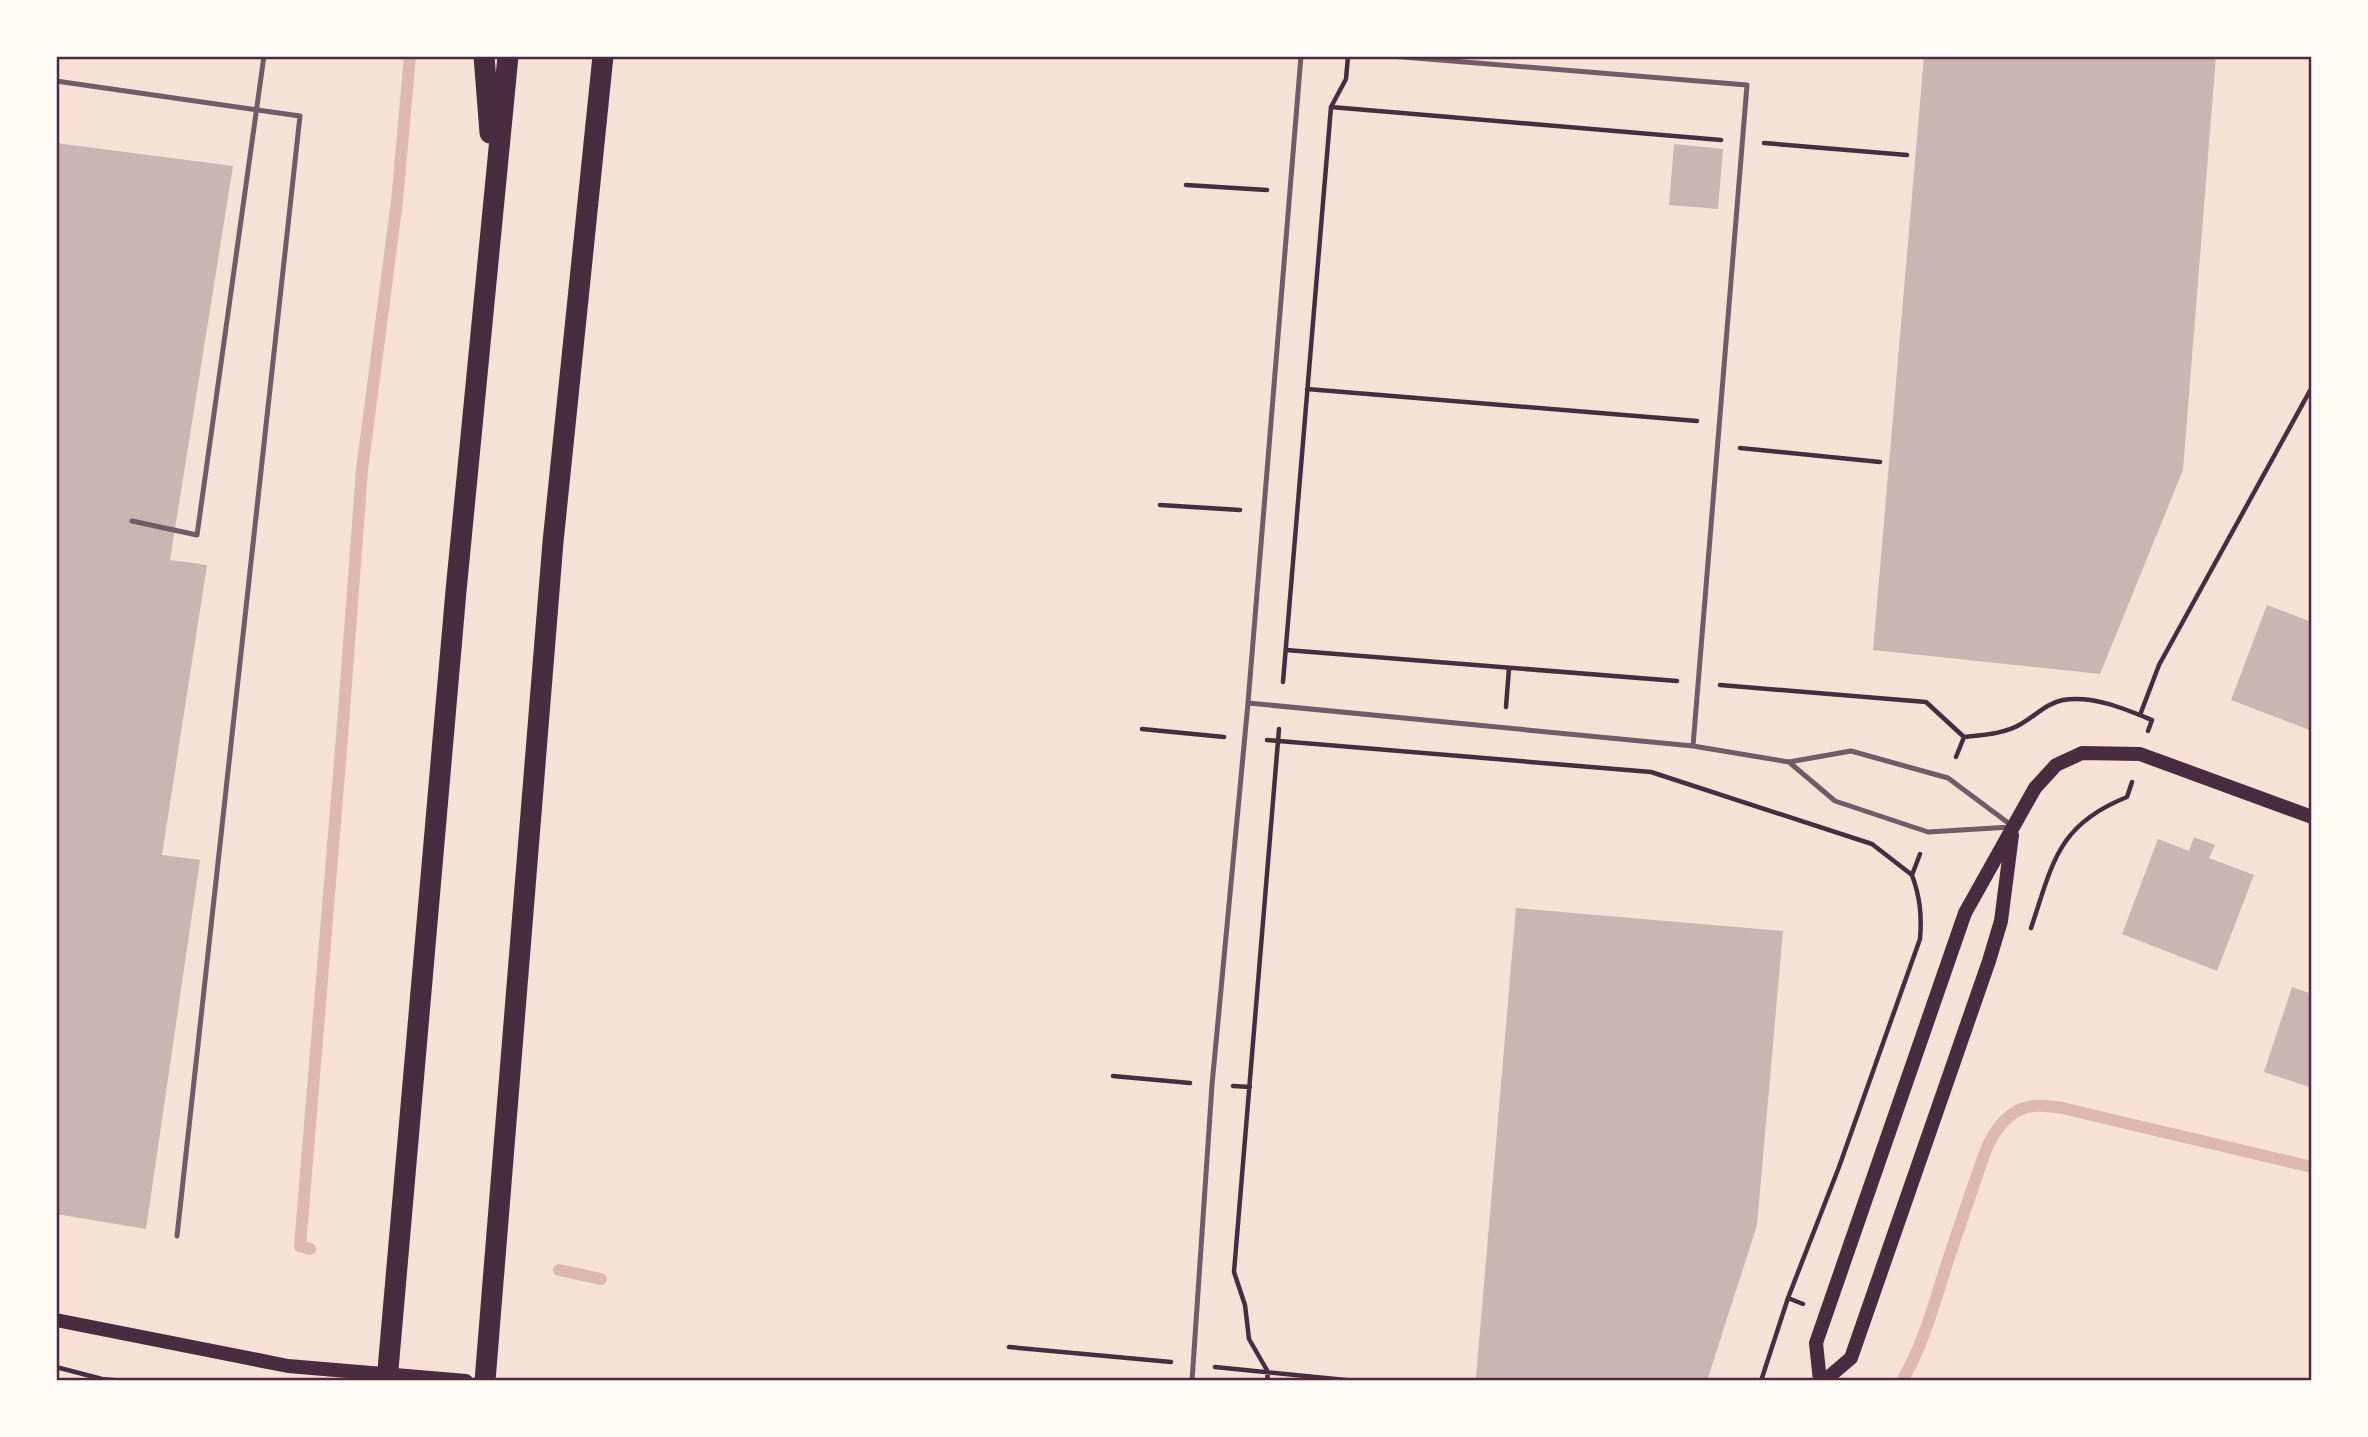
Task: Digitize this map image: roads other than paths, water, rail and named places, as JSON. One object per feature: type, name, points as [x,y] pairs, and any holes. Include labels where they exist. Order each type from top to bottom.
[{"type":"highway","points":[[484,56],[495,184]]},
{"type":"highway","points":[[387,1381],[456,591],[508,56]]},
{"type":"highway","points":[[485,1381],[553,542],[603,56]]},
{"type":"main road","points":[[2013,827],[2001,922],[1989,961],[1851,1358],[1822,1381],[1816,1343],[1965,913],[2013,827],[2035,788],[2056,765],[2082,753],[2140,754],[2312,817]]},
{"type":"main road","points":[[56,1320],[288,1366],[466,1381]]},
{"type":"lane","points":[[132,521],[197,535],[264,56]]},
{"type":"lane","points":[[1192,1381],[1212,1085],[1245,739],[1301,56]]},
{"type":"lane","points":[[1391,56],[1747,85],[1693,746]]},
{"type":"lane","points":[[56,81],[300,117],[177,1236]]},
{"type":"lane","points":[[1248,703],[1693,746],[1789,762],[1852,751],[1948,778],[2013,827]]},
{"type":"lane","points":[[1789,762],[1835,801],[1928,832],[2013,827]]},
{"type":"waterway","points":[[310,1249],[300,1246],[362,470],[397,201],[410,56]]},
{"type":"waterway","points":[[1902,1381],[1926,1330],[1986,1149],[1996,1130],[2017,1111],[2035,1106],[2062,1108],[2312,1167]]},
{"type":"waterway","points":[[559,1270],[601,1279]]}]
